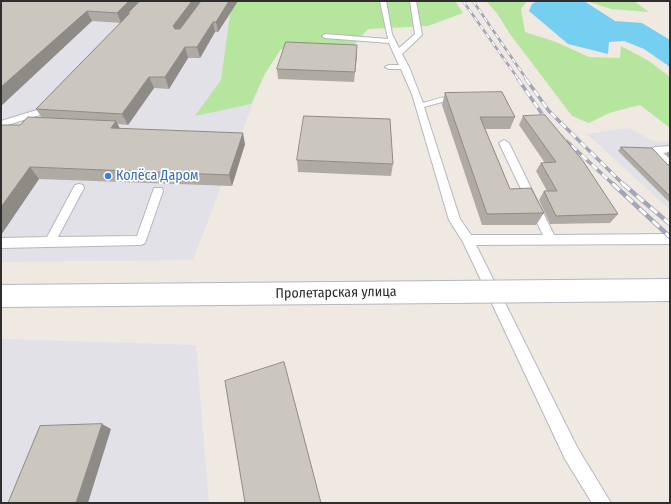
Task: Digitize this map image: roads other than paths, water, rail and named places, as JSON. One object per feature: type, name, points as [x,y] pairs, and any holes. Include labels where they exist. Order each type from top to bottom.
[{"type":"street","name":"Пролетарская улица","points":[[1,296],[670,290]]},
{"type":"lane","points":[[383,1],[389,34],[405,67],[420,106],[454,220],[468,240],[572,453],[602,503]]},
{"type":"lane","points":[[398,52],[419,35],[413,1]]},
{"type":"lane","points":[[325,36],[392,41]]},
{"type":"lane","points":[[389,67],[405,67]]},
{"type":"lane","points":[[4,123],[40,112],[57,95]]},
{"type":"lane","points":[[420,106],[442,100],[466,99]]},
{"type":"lane","points":[[4,123],[30,124]]},
{"type":"lane","points":[[504,143],[552,240]]},
{"type":"lane","points":[[670,149],[655,150],[670,165]]},
{"type":"lane","points":[[50,242],[79,188]]},
{"type":"lane","points":[[1,243],[141,240],[158,191]]},
{"type":"lane","points":[[468,240],[670,239]]},
{"type":"water","points":[[538,1],[584,1],[615,21],[642,23],[670,40],[670,67],[644,49],[624,41],[609,42],[608,54],[568,44],[529,11],[532,4]]},
{"type":"railway","points":[[463,1],[519,80]]},
{"type":"railway","points":[[473,1],[527,80]]},
{"type":"railway","points":[[518,79],[549,124]]},
{"type":"railway","points":[[526,79],[549,111],[624,185]]},
{"type":"railway","points":[[561,136],[614,185]]},
{"type":"railway","points":[[613,184],[670,237]]},
{"type":"railway","points":[[623,184],[670,224]]},
{"type":"place","name":"Колёса Даром","points":[[108,176]]}]
